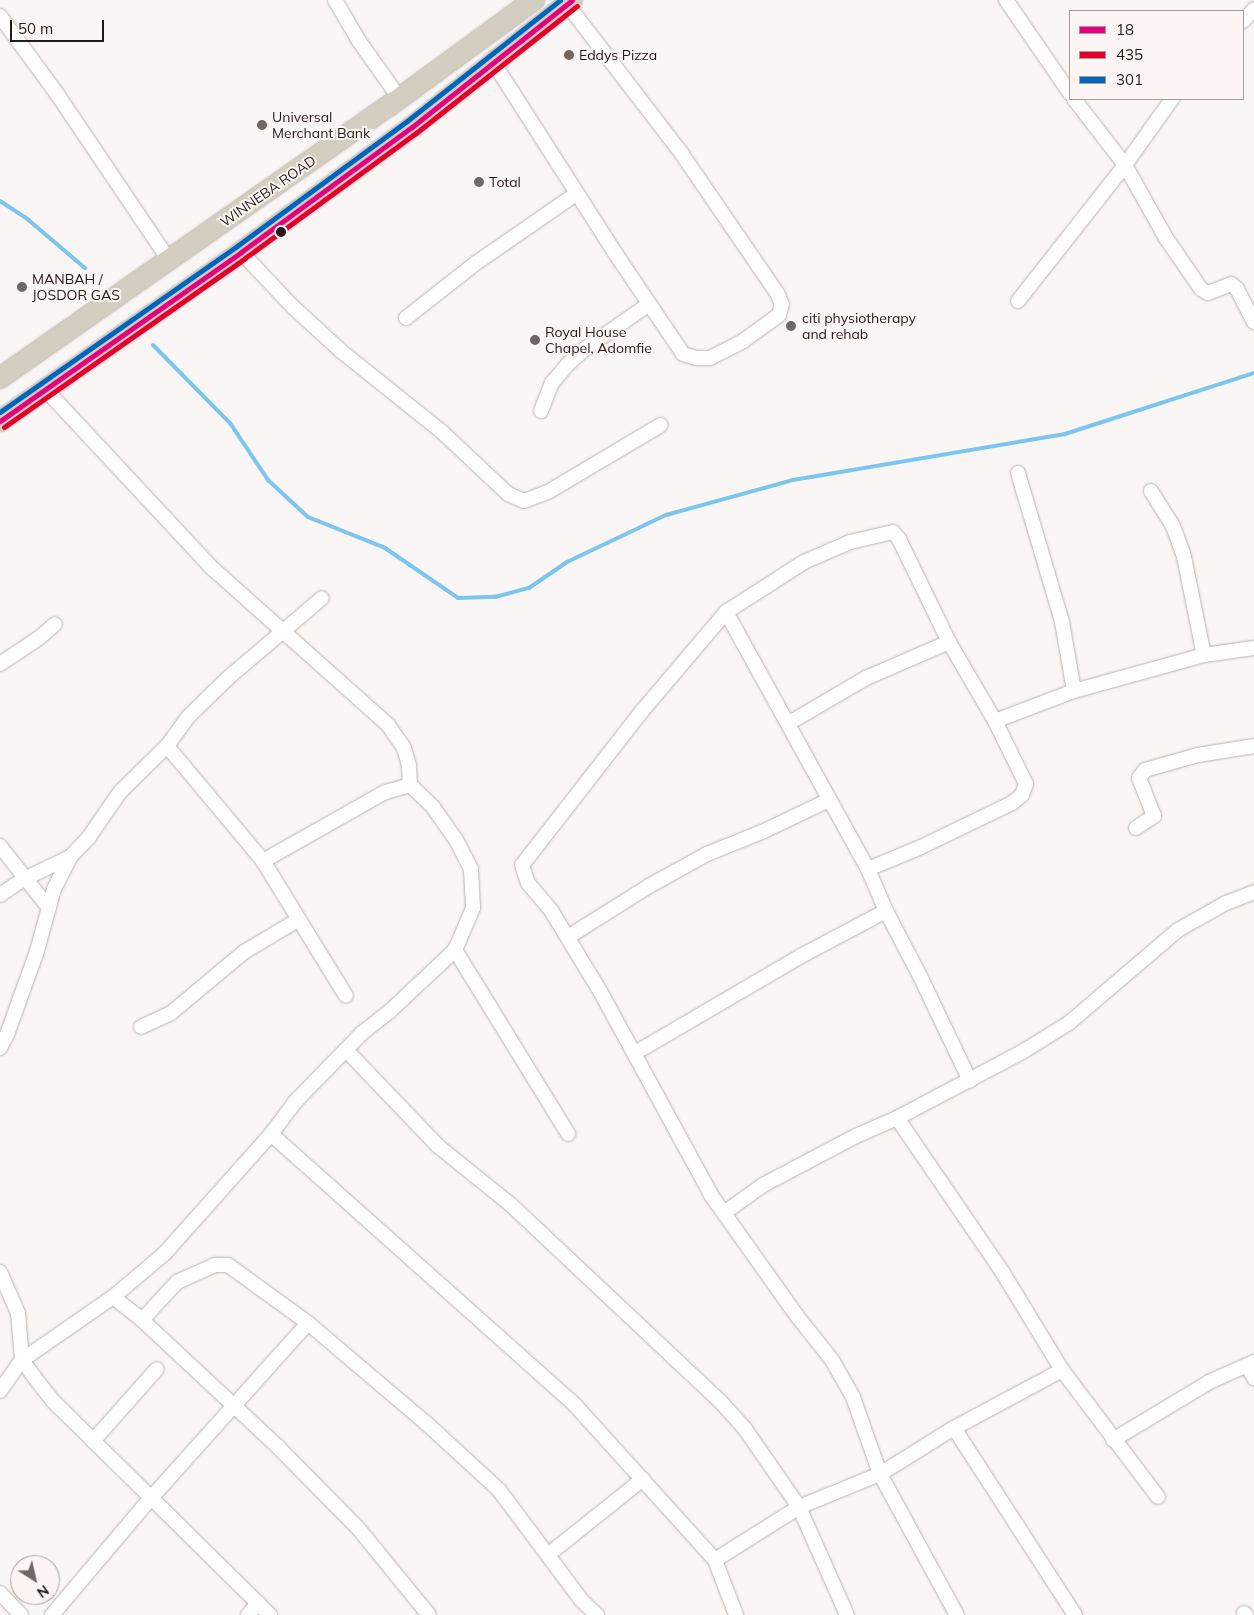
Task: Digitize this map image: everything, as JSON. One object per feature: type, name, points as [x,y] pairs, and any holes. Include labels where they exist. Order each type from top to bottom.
[{"type":"highway","name":"WINNEBA ROAD","points":[[0,378],[400,99],[534,0]]},
{"type":"highway","points":[[0,421],[241,252],[412,127],[570,2]]},
{"type":"street","points":[[335,0],[359,41],[400,99]]},
{"type":"street","points":[[1006,0],[1069,92]]},
{"type":"street","points":[[493,62],[576,194],[683,354],[696,358],[710,358],[743,341],[779,315],[782,304],[777,293],[682,154],[570,2]]},
{"type":"street","points":[[1244,20],[1254,9]]},
{"type":"street","points":[[0,16],[57,94],[169,260]]},
{"type":"street","points":[[1075,100],[1125,165],[1166,238],[1201,289],[1208,293],[1231,284],[1254,322]]},
{"type":"street","points":[[1018,301],[1125,165],[1171,100]]},
{"type":"street","points":[[406,318],[476,263],[576,194]]},
{"type":"street","points":[[241,252],[293,307],[341,351],[441,432],[508,494],[524,501],[548,492],[661,425]]},
{"type":"street","points":[[541,411],[552,383],[567,365],[586,348],[649,304]]},
{"type":"street","points":[[0,1391],[22,1360],[113,1297],[166,1253],[271,1134],[294,1103],[346,1050],[455,950],[473,908],[471,869],[456,840],[433,807],[410,785],[409,766],[404,748],[388,725],[212,568],[44,389]]},
{"type":"street","points":[[1018,473],[1062,622],[1074,691]]},
{"type":"street","points":[[1151,491],[1173,526],[1184,557],[1204,655]]},
{"type":"street","points":[[868,869],[921,847],[1012,803],[1022,795],[1026,784],[995,721],[949,642],[899,539],[893,532],[850,542],[804,562],[726,612],[642,711],[522,865],[528,883],[552,912],[568,936],[635,1053],[711,1195],[797,1316],[832,1360],[853,1397],[880,1474],[957,1615]]},
{"type":"street","points":[[0,1048],[8,1032],[37,951],[54,889],[70,857],[89,837],[120,792],[167,746],[189,716],[228,678],[322,598]]},
{"type":"street","points":[[726,612],[789,723],[828,800],[868,869],[886,911],[920,976],[970,1081]]},
{"type":"street","points":[[0,664],[39,638],[55,624]]},
{"type":"street","points":[[789,723],[866,678],[949,642]]},
{"type":"street","points":[[995,721],[1074,691],[1204,655],[1254,648]]},
{"type":"street","points":[[167,746],[263,861],[346,996]]},
{"type":"street","points":[[1136,828],[1154,816],[1139,778],[1145,770],[1198,755],[1254,746]]},
{"type":"street","points":[[263,861],[385,792],[410,785]]},
{"type":"street","points":[[568,936],[649,886],[707,854],[764,831],[828,800]]},
{"type":"street","points":[[0,846],[24,879],[49,908]]},
{"type":"street","points":[[0,894],[24,879],[70,857]]},
{"type":"street","points":[[724,1213],[763,1186],[856,1136],[897,1118],[970,1081],[1022,1052],[1069,1023],[1178,930],[1226,903],[1254,892]]},
{"type":"street","points":[[635,1053],[801,956],[886,911]]},
{"type":"street","points":[[141,1027],[172,1013],[244,952],[298,920]]},
{"type":"street","points":[[455,950],[568,1134]]},
{"type":"street","points":[[346,1050],[438,1146],[510,1204],[720,1401],[745,1429],[799,1507],[847,1615]]},
{"type":"street","points":[[897,1118],[1003,1273],[1062,1370],[1113,1440],[1158,1497]]},
{"type":"street","points":[[271,1134],[575,1405],[715,1560],[736,1615]]},
{"type":"street","points":[[142,1320],[177,1282],[215,1265],[228,1265],[308,1323],[426,1423],[499,1490],[582,1600],[597,1615]]},
{"type":"street","points":[[0,1272],[18,1313],[22,1360],[53,1402],[270,1615]]},
{"type":"street","points":[[113,1297],[142,1320],[278,1447],[358,1528],[429,1615]]},
{"type":"street","points":[[52,1615],[151,1498],[308,1323]]},
{"type":"street","points":[[1113,1440],[1209,1382],[1250,1363],[1254,1378]]},
{"type":"street","points":[[93,1441],[157,1369]]},
{"type":"street","points":[[715,1560],[799,1507],[880,1474],[954,1428],[1062,1370]]},
{"type":"street","points":[[954,1428],[1075,1615]]},
{"type":"street","points":[[549,1554],[643,1479]]},
{"type":"street","points":[[0,1593],[21,1615]]},
{"type":"street","points":[[248,1615],[258,1603]]},
{"type":"waterway","points":[[0,201],[25,217],[85,268]]},
{"type":"waterway","points":[[153,345],[230,423],[268,480],[308,517],[385,548],[458,598],[495,597],[529,588],[567,562],[666,515],[793,480],[1065,434],[1254,373]]},
{"type":"transit line","name":"301","points":[[0,412],[237,246],[407,121],[560,0]]},
{"type":"transit line","name":"18","points":[[0,421],[241,252],[412,127],[572,0]]},
{"type":"transit line","name":"435","points":[[4,427],[245,258],[416,133],[577,6]]},
{"type":"place","name":"Eddys Pizza","points":[[569,55]]},
{"type":"place","name":"Universal Merchant Bank","points":[[262,125]]},
{"type":"place","name":"Total","points":[[479,182]]},
{"type":"place","name":"MANBAH / JOSDOR GAS","points":[[22,287]]},
{"type":"place","name":"citi physiotherapy and rehab","points":[[791,326]]},
{"type":"place","name":"Royal House Chapel, Adomfie","points":[[535,340]]}]
